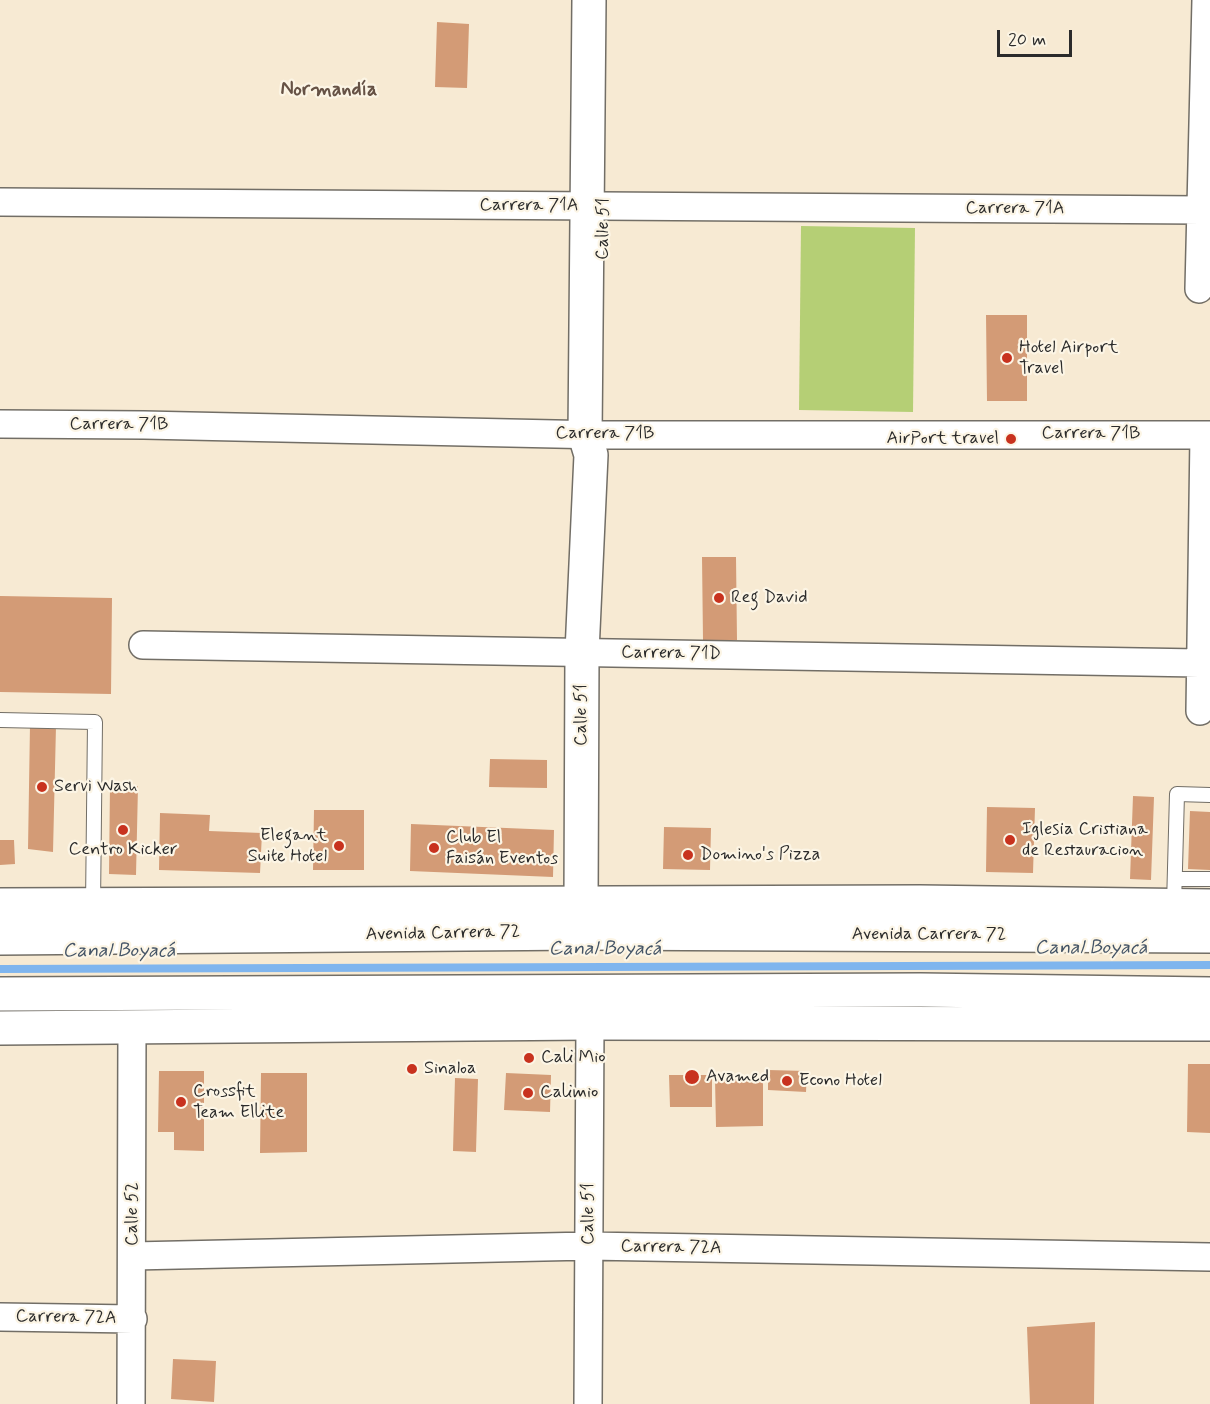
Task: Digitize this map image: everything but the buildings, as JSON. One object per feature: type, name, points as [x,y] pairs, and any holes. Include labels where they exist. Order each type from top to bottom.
[{"type":"main road","name":"Calle 51","points":[[589,0],[595,206]]},
{"type":"main road","name":"Calle 51","points":[[580,903],[582,652],[592,441],[595,206],[606,0]]},
{"type":"main road","name":"Avenida Carrera 72","points":[[0,905],[920,902],[1174,892],[1210,906]]},
{"type":"main road","points":[[870,934],[920,902]]},
{"type":"main road","points":[[673,903],[724,933]]},
{"type":"main road","name":"Avenida Carrera 72","points":[[0,939],[724,933],[1210,936]]},
{"type":"main road","points":[[812,1023],[887,991]]},
{"type":"main road","points":[[0,994],[887,991],[1210,994]]},
{"type":"main road","points":[[314,1025],[377,992]]},
{"type":"main road","points":[[0,1028],[132,1025],[590,1023],[1210,1024]]},
{"type":"street","points":[[1199,289],[1206,0]]},
{"type":"street","name":"Carrera 71A","points":[[0,202],[1201,210]]},
{"type":"street","name":"Carrera 71B","points":[[0,424],[144,425],[592,441],[1207,435]]},
{"type":"street","points":[[1200,711],[1199,663],[1207,435]]},
{"type":"street","name":"Carrera 71D","points":[[143,645],[1199,663]]},
{"type":"street","name":"Calle 51","points":[[588,1404],[590,1023]]},
{"type":"street","name":"Calle 52","points":[[131,1404],[132,1025]]},
{"type":"street","name":"Carrera 72A","points":[[133,1256],[589,1246],[1210,1257]]},
{"type":"street","name":"Carrera 72A","points":[[0,1317],[133,1319]]},
{"type":"lane","points":[[0,720],[95,722],[93,905]]},
{"type":"lane","points":[[1210,795],[1177,794],[1174,892],[1210,879]]},
{"type":"green space","points":[[801,226],[915,228],[913,412],[799,410]]},
{"type":"waterway","name":"Canal Boyacá","points":[[0,969],[1210,965]]},
{"type":"place","name":"Hotel Airport Travel","points":[[1007,358]]},
{"type":"place","name":"AirPort travel","points":[[1011,439]]},
{"type":"place","name":"Reg David","points":[[719,598]]},
{"type":"place","name":"Servi Wash","points":[[42,787]]},
{"type":"place","name":"Centro Kicker","points":[[123,830]]},
{"type":"place","name":"Iglesia Cristiana de Restauracion","points":[[1010,840]]},
{"type":"place","name":"Elegant Suite Hotel","points":[[339,846]]},
{"type":"place","name":"Club El Faisán Eventos","points":[[434,848]]},
{"type":"place","name":"Domino's Pizza","points":[[688,855]]},
{"type":"place","name":"Cali Mio","points":[[529,1058]]},
{"type":"place","name":"Sinaloa","points":[[412,1069]]},
{"type":"place","name":"Avamed","points":[[692,1077]]},
{"type":"place","name":"Econo Hotel","points":[[787,1081]]},
{"type":"place","name":"Calimio","points":[[528,1093]]},
{"type":"place","name":"Crossfit Team Ellite","points":[[181,1102]]},
{"type":"district","name":"Normandía","points":[[329,91]]}]
